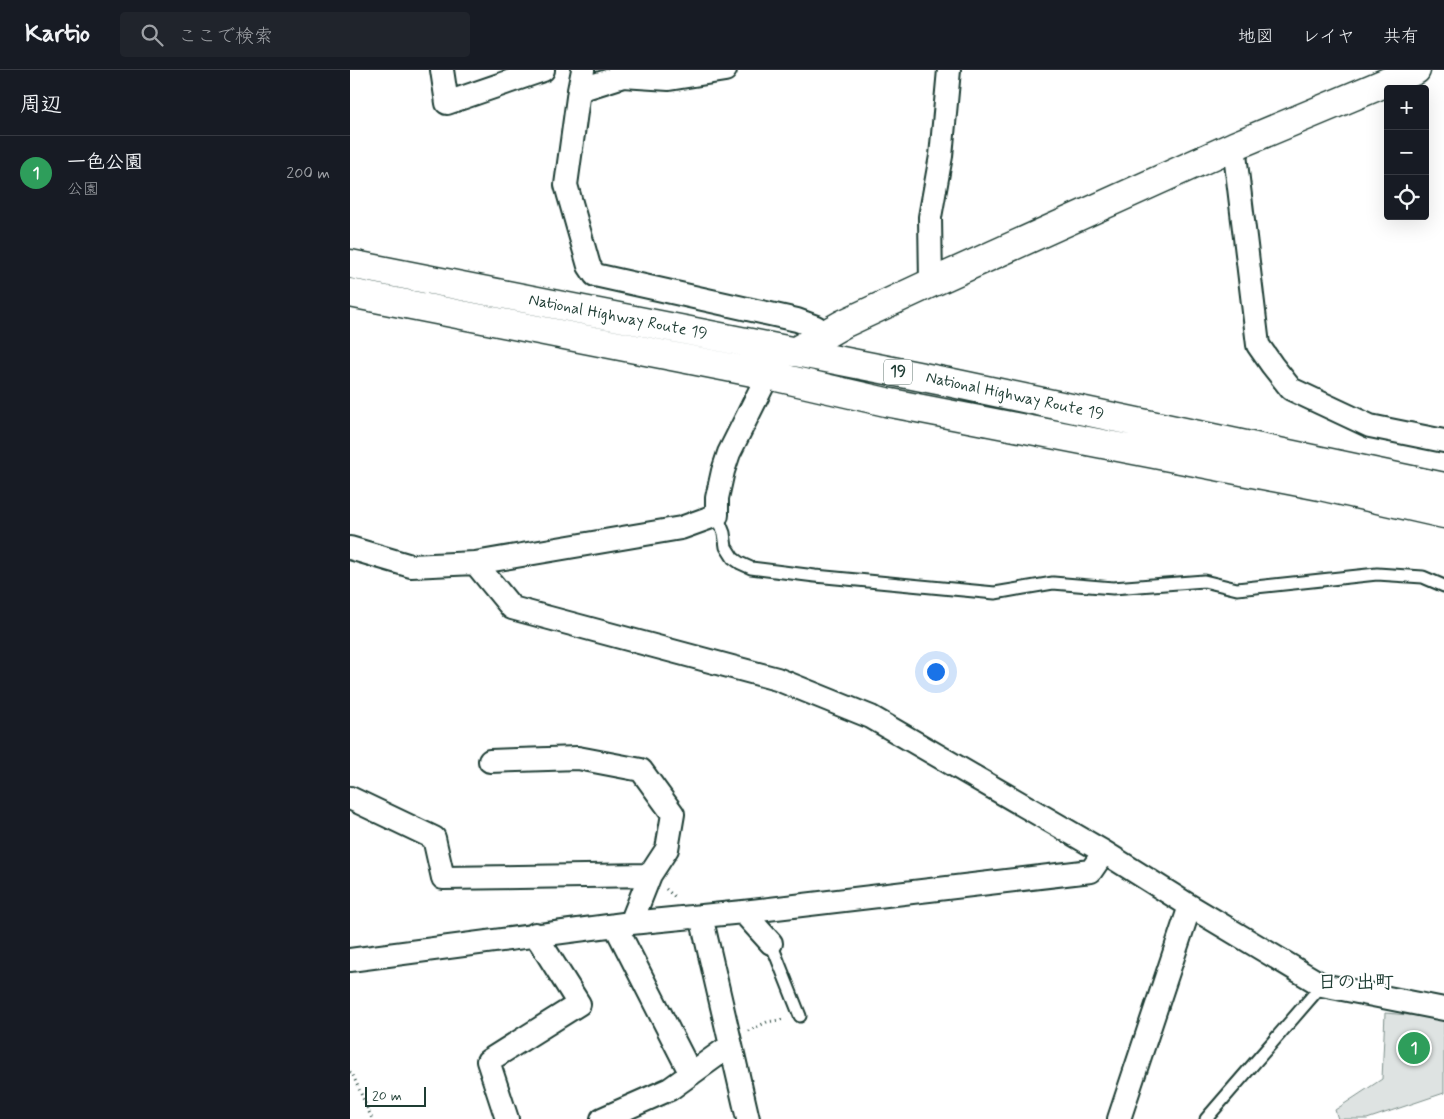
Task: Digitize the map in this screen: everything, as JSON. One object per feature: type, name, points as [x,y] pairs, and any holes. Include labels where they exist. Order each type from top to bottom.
[{"type":"main road","points":[[794,352],[843,324],[931,283],[1234,146],[1416,70]]},
{"type":"main road","name":"National Highway Route 19","points":[[350,264],[967,386],[1444,487]]},
{"type":"main road","name":"National Highway Route 19","points":[[350,293],[768,375],[886,402],[1320,486],[1444,514]]},
{"type":"street","points":[[442,70],[447,103],[543,70]]},
{"type":"street","points":[[725,70],[670,79],[623,76],[581,80],[566,185],[589,266],[596,275],[797,320],[816,327],[823,336]]},
{"type":"street","points":[[931,283],[930,217],[940,156],[949,70]]},
{"type":"street","points":[[1234,146],[1258,345],[1272,365],[1291,390],[1322,405],[1370,426],[1444,442]]},
{"type":"street","points":[[350,548],[411,566],[475,563],[681,528],[717,515],[717,498],[729,453],[768,375],[794,352]]},
{"type":"street","points":[[475,563],[512,608],[777,679],[871,717],[1104,852],[1322,985],[1444,1009]]},
{"type":"street","points":[[490,761],[578,758],[641,770],[672,814],[667,849],[650,875],[623,924]]},
{"type":"street","points":[[350,798],[434,838],[443,878],[650,875]]},
{"type":"street","points":[[350,960],[535,934],[743,912],[1091,871],[1104,852]]},
{"type":"street","points":[[1119,1119],[1190,906]]},
{"type":"street","points":[[743,912],[771,944]]},
{"type":"street","points":[[700,916],[748,1119]]},
{"type":"street","points":[[623,924],[691,1074]]},
{"type":"street","points":[[507,1119],[488,1062],[579,1004],[535,934]]},
{"type":"street","points":[[602,1119],[670,1089],[730,1042]]},
{"type":"lane","points":[[717,515],[724,532],[726,547],[733,558],[740,563],[751,568],[815,576],[994,592],[1053,583],[1113,588],[1204,581],[1237,589],[1377,574],[1423,577],[1444,586]]},
{"type":"lane","points":[[771,944],[800,1016]]},
{"type":"lane","points":[[1206,1119],[1322,985]]},
{"type":"path","points":[[730,1042],[767,1022],[800,1016]]},
{"type":"path","points":[[350,1072],[372,1119]]},
{"type":"shaded area","points":[[1385,1013],[1444,1018],[1444,1093],[1367,1119],[1338,1119],[1335,1110],[1382,1079]]},
{"type":"place","name":"一色公園","points":[[1414,1048]]},
{"type":"district","name":"日の出町","points":[[1356,982]]}]
